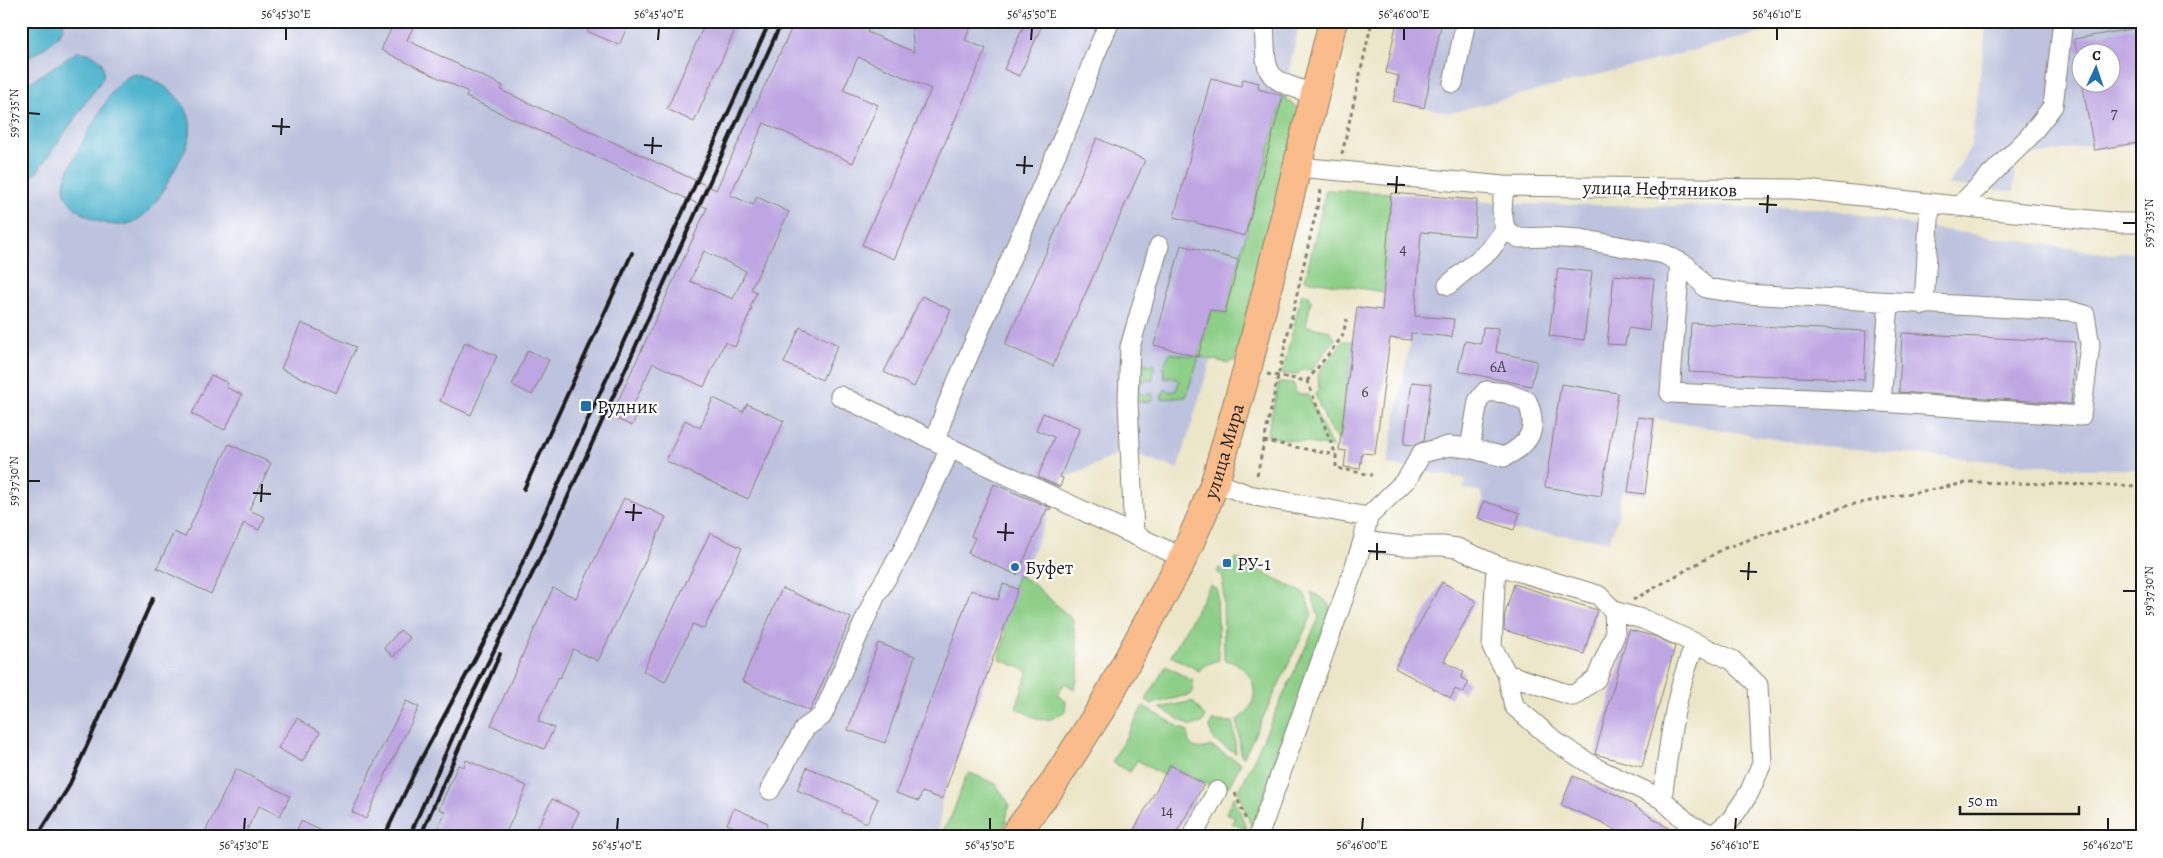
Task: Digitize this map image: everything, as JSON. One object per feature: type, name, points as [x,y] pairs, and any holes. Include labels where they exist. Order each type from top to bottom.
[{"type":"highway","name":"улица Мира","points":[[1013,837],[1051,787],[1101,709],[1183,558],[1214,482],[1247,370],[1333,21]]},
{"type":"street","points":[[770,790],[806,728],[822,716],[876,596],[902,552],[945,460],[941,444],[947,404],[1073,116],[1110,21]]},
{"type":"street","points":[[1264,21],[1266,59],[1268,70],[1272,77],[1286,85],[1315,94]]},
{"type":"street","points":[[1453,83],[1466,21]]},
{"type":"street","points":[[1958,207],[2028,138],[2053,106],[2063,21]]},
{"type":"street","name":"улица Нефтяников","points":[[1298,167],[1504,186],[1796,190],[2119,223],[2142,223]]},
{"type":"street","points":[[1448,285],[1489,252],[1505,230],[1502,210],[1504,186]]},
{"type":"street","points":[[1924,305],[1930,204]]},
{"type":"street","points":[[1505,230],[1519,238],[1580,239],[1664,254],[1680,262],[1687,266],[1706,288],[1745,294],[1924,305],[2070,311],[2085,315],[2090,345],[2081,416],[1881,402],[1670,393],[1680,262]]},
{"type":"street","points":[[1134,534],[1128,401],[1130,347],[1159,246]]},
{"type":"street","points":[[1881,402],[1889,303]]},
{"type":"street","points":[[840,396],[1183,558]]},
{"type":"street","points":[[1253,832],[1363,541],[1368,517],[1407,479],[1422,453],[1449,446],[1470,448]]},
{"type":"street","points":[[1214,482],[1249,494],[1368,517]]},
{"type":"street","points":[[1363,541],[1404,546],[1444,546],[1457,548],[1496,565],[1598,596],[1614,611],[1645,620],[1732,660],[1758,685],[1762,763],[1749,793],[1730,821],[1712,835],[1690,826],[1662,799],[1598,769],[1556,742],[1514,706],[1507,674],[1492,647],[1496,565]]},
{"type":"street","points":[[1507,674],[1573,696],[1596,679],[1615,635],[1614,611]]},
{"type":"street","points":[[1662,799],[1674,713],[1684,672],[1695,644]]},
{"type":"street","points":[[1192,837],[1226,792]]},
{"type":"path","points":[[1258,475],[1278,376],[1326,170],[1342,154],[1372,21]]},
{"type":"path","points":[[1307,380],[1342,337],[1347,319]]},
{"type":"path","points":[[1247,370],[1307,380]]},
{"type":"path","points":[[1307,380],[1336,455],[1336,468],[1372,474]]},
{"type":"path","points":[[1264,441],[1336,455]]},
{"type":"path","points":[[1614,611],[1725,548],[1849,505],[1971,482],[2142,486]]},
{"type":"path","points":[[1226,792],[1253,832]]},
{"type":"shaded area","points":[[21,21],[1300,21],[1283,96],[1225,313],[1178,469],[1127,451],[1063,478],[1018,589],[942,799],[939,837],[21,837]]},
{"type":"shaded area","points":[[1397,21],[1808,21],[1450,113],[1393,101],[1399,76],[1386,73]]},
{"type":"shaded area","points":[[1987,21],[2142,21],[2142,135],[2016,159],[2014,191],[1948,185],[1971,146]]},
{"type":"shaded area","points":[[1391,193],[1510,204],[1824,208],[1917,226],[2110,254],[2142,252],[2142,469],[2082,469],[1811,445],[1655,419],[1645,494],[1621,492],[1618,517],[1609,542],[1590,538],[1514,530],[1478,518],[1484,501],[1480,491],[1464,489],[1466,479],[1387,464],[1415,313]]},
{"type":"green space","points":[[1283,96],[1299,109],[1235,360],[1228,363],[1199,357],[1186,397],[1161,399],[1165,389],[1170,392],[1176,391],[1179,381],[1172,378],[1165,379],[1163,367],[1170,353],[1198,357],[1211,310],[1225,313]]},
{"type":"green space","points":[[1326,190],[1391,193],[1384,292],[1305,280]]},
{"type":"green space","points":[[1302,293],[1309,296],[1311,301],[1306,326],[1330,331],[1335,339],[1312,370],[1303,370],[1296,375],[1282,374]]},
{"type":"green space","points":[[1343,341],[1353,341],[1340,442],[1328,426],[1315,395],[1319,389],[1318,374]]},
{"type":"green space","points":[[1141,363],[1154,365],[1153,380],[1142,381],[1138,390],[1139,393],[1144,395],[1152,393],[1153,400],[1134,403],[1135,368]]},
{"type":"green space","points":[[1279,382],[1293,383],[1297,394],[1308,395],[1332,447],[1267,436]]},
{"type":"green space","points":[[1236,558],[1305,594],[1312,615],[1244,757],[1241,755],[1237,720],[1246,713],[1252,704],[1253,686],[1250,677],[1244,669],[1235,663],[1224,660],[1223,576],[1217,572],[1219,568],[1228,572]]},
{"type":"green space","points":[[1017,575],[1031,582],[1073,620],[1077,646],[1077,681],[1074,689],[1065,683],[1057,695],[1066,701],[1065,711],[1051,719],[1035,718],[1016,708],[1028,671],[999,659],[1006,633],[1003,630]]},
{"type":"green space","points":[[1210,585],[1217,589],[1219,660],[1205,665],[1199,671],[1171,656]]},
{"type":"green space","points":[[1311,592],[1325,600],[1331,609],[1252,828],[1237,791],[1241,787],[1319,618]]},
{"type":"green space","points":[[1166,666],[1193,681],[1192,694],[1152,704],[1146,700]]},
{"type":"green space","points":[[1193,701],[1205,717],[1202,723],[1191,726],[1160,708]]},
{"type":"green space","points":[[1143,706],[1188,732],[1189,741],[1194,747],[1206,748],[1210,746],[1241,763],[1229,786],[1214,789],[1170,765],[1164,776],[1137,760],[1130,772],[1112,762]]},
{"type":"green space","points":[[1212,721],[1233,722],[1236,753],[1213,740],[1210,727]]},
{"type":"green space","points":[[970,773],[996,784],[1009,804],[1005,826],[996,837],[947,837],[944,828],[952,815],[966,776]]},
{"type":"green space","points":[[1234,796],[1247,830],[1232,823],[1235,817],[1226,813]]},
{"type":"water","points":[[21,21],[64,21],[63,28],[54,40],[21,63]]},
{"type":"water","points":[[77,52],[88,53],[101,61],[104,71],[103,78],[37,172],[31,176],[21,178],[21,88]]},
{"type":"water","points":[[136,74],[156,81],[182,103],[190,122],[190,133],[182,156],[163,191],[149,210],[138,220],[124,225],[103,223],[90,218],[75,208],[66,196],[64,185],[71,166],[94,121],[117,85],[127,77]]},
{"type":"building","points":[[395,21],[416,21],[407,40],[503,86],[501,90],[716,190],[795,21],[872,21],[867,32],[914,52],[911,21],[973,21],[965,40],[986,49],[894,259],[862,245],[931,89],[858,57],[843,90],[878,105],[853,163],[764,123],[730,195],[753,205],[757,197],[789,212],[751,289],[757,292],[750,307],[752,308],[735,347],[725,342],[704,387],[653,363],[630,412],[637,415],[632,426],[611,416],[707,208],[466,97],[468,92],[381,50]],"holes":[[[704,251],[746,271],[733,299],[690,281]]]},
{"type":"building","points":[[592,21],[630,21],[619,45],[587,31]]},
{"type":"building","points":[[706,21],[739,21],[694,122],[667,109]]},
{"type":"building","points":[[1026,21],[1044,21],[1019,76],[1004,69]]},
{"type":"building","points":[[1397,21],[1442,21],[1424,108],[1393,101],[1399,76],[1386,73]]},
{"type":"building","points":[[2142,27],[2142,142],[2094,150],[2084,92],[2120,92],[2120,42],[2075,42],[2074,39]]},
{"type":"building","points":[[1211,78],[1241,86],[1243,79],[1259,83],[1258,89],[1283,96],[1245,236],[1174,217]]},
{"type":"building","points":[[1097,138],[1145,160],[1053,366],[1005,345]]},
{"type":"building","points":[[1391,193],[1477,200],[1474,236],[1421,232],[1415,316],[1454,319],[1452,337],[1411,333],[1411,340],[1390,338],[1375,454],[1362,453],[1360,469],[1344,467],[1346,451],[1339,450],[1357,307],[1382,310]]},
{"type":"building","points":[[1181,245],[1239,260],[1225,313],[1211,310],[1198,357],[1154,345]]},
{"type":"building","points":[[1558,268],[1592,272],[1584,340],[1549,336]]},
{"type":"building","points":[[1614,275],[1654,279],[1649,331],[1628,328],[1625,345],[1607,344]]},
{"type":"building","points":[[922,296],[951,310],[914,387],[884,372]]},
{"type":"building","points":[[301,323],[356,347],[336,393],[281,369]]},
{"type":"building","points":[[1691,323],[1866,331],[1864,380],[1689,372]]},
{"type":"building","points":[[800,327],[838,345],[822,380],[784,363]]},
{"type":"building","points":[[1483,327],[1498,328],[1496,352],[1537,361],[1531,386],[1458,371],[1465,341],[1481,344]]},
{"type":"building","points":[[1902,333],[2075,342],[2071,404],[1899,392]]},
{"type":"building","points":[[465,342],[497,356],[471,415],[440,401]]},
{"type":"building","points":[[528,350],[549,360],[532,395],[512,385]]},
{"type":"building","points":[[211,375],[228,383],[226,387],[242,395],[225,430],[192,414]]},
{"type":"building","points":[[1412,382],[1431,384],[1424,441],[1414,445],[1404,444]]},
{"type":"building","points":[[1561,384],[1618,393],[1601,496],[1545,487]]},
{"type":"building","points":[[713,398],[743,412],[747,404],[784,421],[748,499],[666,461],[685,420],[700,428]]},
{"type":"building","points":[[1043,413],[1080,428],[1060,477],[1063,478],[1060,487],[1038,477],[1054,437],[1036,430]]},
{"type":"building","points":[[1638,417],[1654,419],[1645,494],[1628,492]]},
{"type":"building","points":[[229,444],[271,463],[249,510],[265,517],[259,530],[244,523],[211,594],[157,568],[174,532],[185,537]]},
{"type":"building","points":[[994,484],[1051,508],[1050,510],[1047,509],[1017,575],[968,553],[975,538],[971,536]]},
{"type":"building","points":[[624,498],[666,517],[598,661],[573,649],[560,678],[558,677],[538,721],[554,728],[544,749],[491,725],[553,588],[576,598]]},
{"type":"building","points":[[1484,501],[1520,513],[1514,530],[1478,518]]},
{"type":"building","points":[[710,533],[742,548],[704,629],[693,624],[665,682],[643,671]]},
{"type":"building","points":[[1442,582],[1476,601],[1444,661],[1464,672],[1461,678],[1469,682],[1463,693],[1455,689],[1451,698],[1395,668]]},
{"type":"building","points":[[1003,584],[1018,589],[942,799],[922,792],[919,801],[896,793],[971,590],[998,600]]},
{"type":"building","points":[[1514,584],[1597,610],[1584,654],[1504,630],[1505,614]]},
{"type":"building","points":[[782,588],[851,618],[810,711],[742,681]]},
{"type":"building","points":[[400,630],[410,638],[393,657],[384,648]]},
{"type":"building","points":[[1629,630],[1654,636],[1675,646],[1642,767],[1595,754]]},
{"type":"building","points":[[878,643],[915,656],[885,743],[848,730]]},
{"type":"building","points":[[406,701],[419,707],[366,819],[352,812],[378,755]]},
{"type":"building","points":[[297,718],[320,732],[302,762],[278,748]]},
{"type":"building","points":[[466,760],[527,786],[504,837],[434,837],[445,812],[439,809],[458,765],[464,767]]},
{"type":"building","points":[[1170,765],[1204,784],[1174,837],[1130,837]]},
{"type":"building","points":[[807,767],[878,799],[867,823],[842,812],[843,810],[797,790]]},
{"type":"building","points":[[236,769],[290,796],[280,816],[259,806],[243,837],[214,837],[205,832]]},
{"type":"building","points":[[1573,776],[1619,796],[1682,837],[1625,837],[1604,823],[1561,805]]},
{"type":"building","points":[[552,799],[579,812],[567,837],[533,837]]},
{"type":"building","points":[[734,808],[768,823],[762,837],[757,837],[727,824]]},
{"type":"building","points":[[301,821],[334,837],[294,837]]},
{"type":"railway","points":[[384,837],[418,765],[499,614],[770,21]]},
{"type":"railway","points":[[409,837],[465,709],[544,550],[782,21]]},
{"type":"railway","points":[[524,489],[632,253]]},
{"type":"railway","points":[[37,837],[68,788],[153,598]]},
{"type":"railway","points":[[420,837],[500,654]]},
{"type":"place","name":"Рудник","points":[[586,406]]},
{"type":"place","name":"РУ-1","points":[[1227,563]]},
{"type":"place","name":"Буфет","points":[[1015,567]]}]
